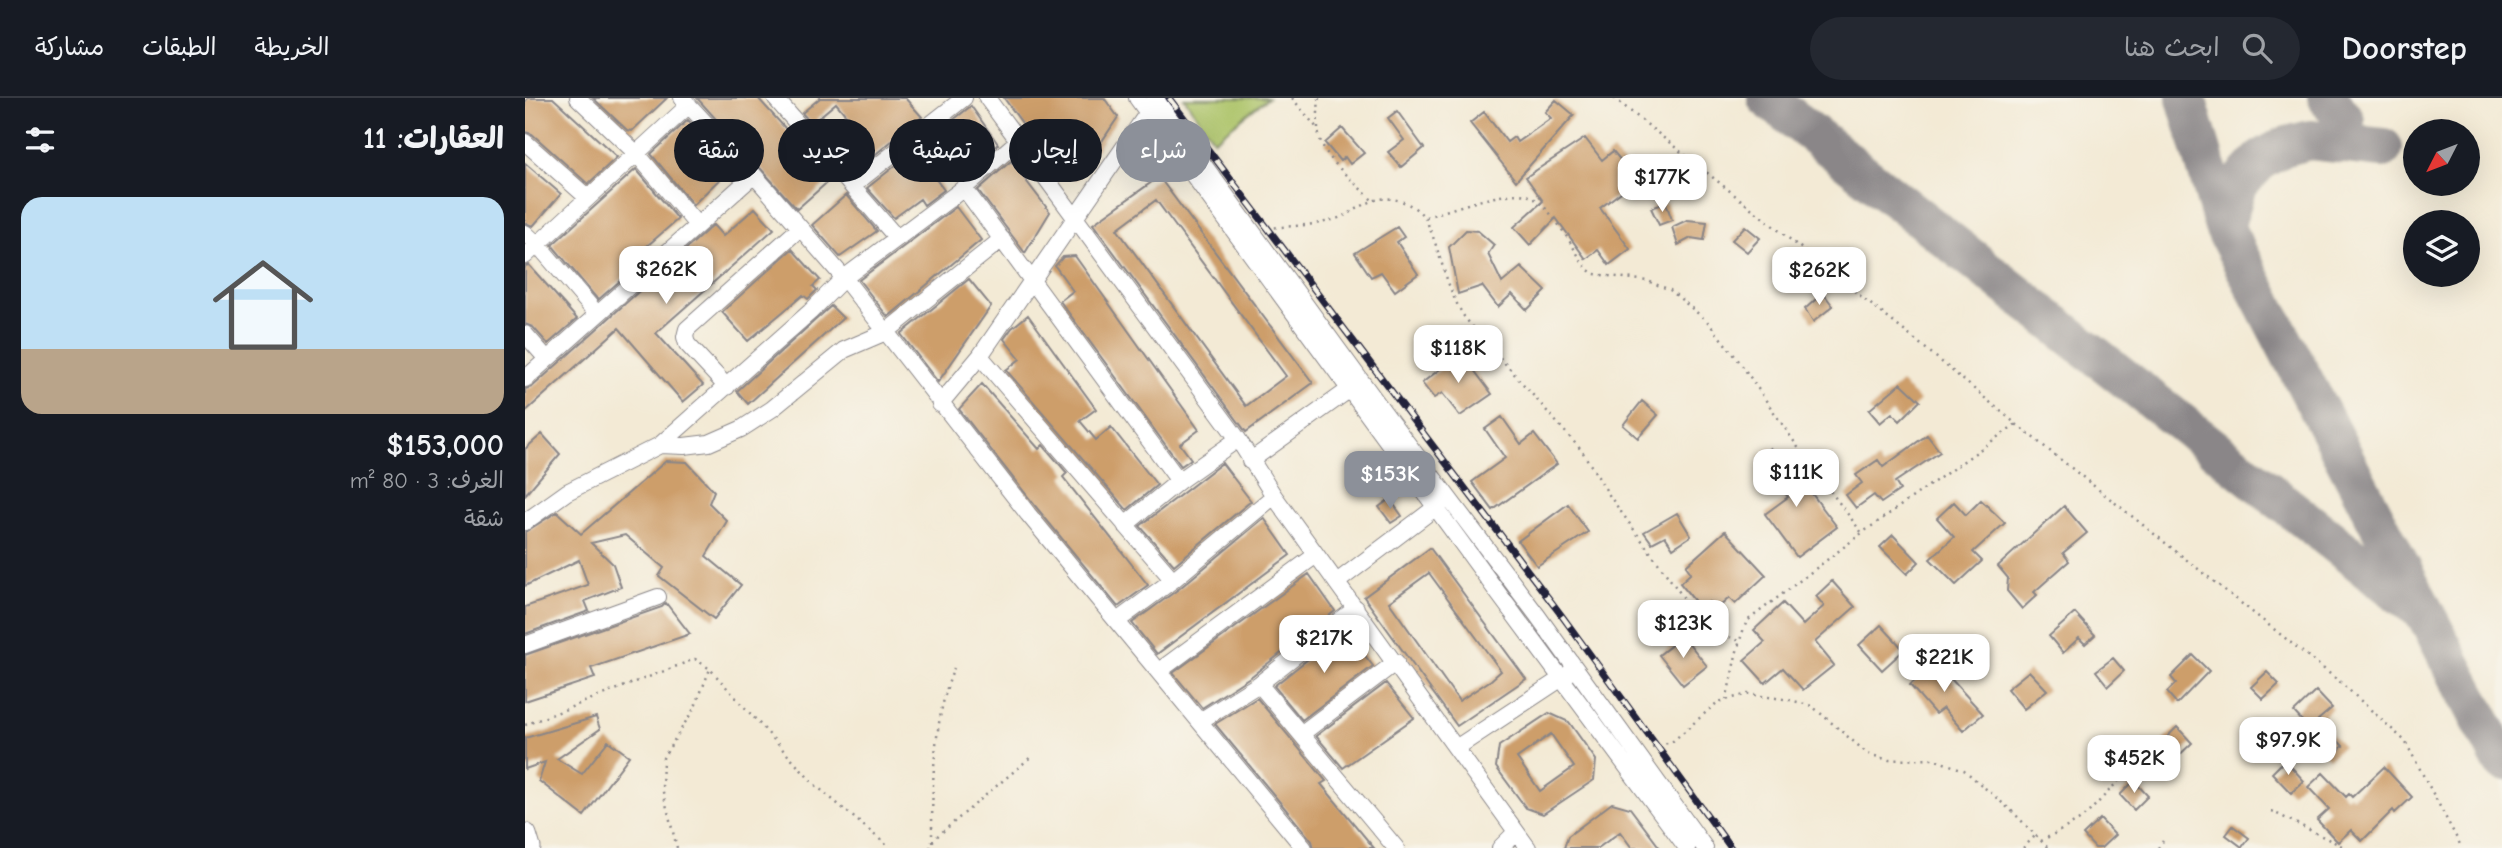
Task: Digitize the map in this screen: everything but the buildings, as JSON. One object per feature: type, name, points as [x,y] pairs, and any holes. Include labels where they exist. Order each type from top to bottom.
[{"type":"main road","points":[[525,835],[529,848]]},
{"type":"street","points":[[578,98],[637,154],[697,225]]},
{"type":"street","points":[[775,98],[897,238]]},
{"type":"street","points":[[852,186],[964,98]]},
{"type":"street","points":[[987,98],[1009,127]]},
{"type":"street","points":[[1137,98],[1153,104],[1253,231],[1355,385]]},
{"type":"street","points":[[525,256],[637,154],[686,102],[702,119]]},
{"type":"street","points":[[940,404],[980,356],[1153,104]]},
{"type":"street","points":[[1153,104],[1355,385],[1442,502],[1576,669],[1705,848]]},
{"type":"street","points":[[525,142],[588,198]]},
{"type":"street","points":[[525,522],[567,492],[660,445],[810,313],[844,278],[964,188],[1009,149]]},
{"type":"street","points":[[525,379],[746,182]]},
{"type":"street","points":[[760,182],[844,278],[940,404],[1304,848]]},
{"type":"street","points":[[1050,182],[1238,439],[1274,496],[1528,848]]},
{"type":"street","points":[[964,188],[1178,481]]},
{"type":"street","points":[[727,387],[687,344],[687,329],[800,228]]},
{"type":"street","points":[[525,233],[597,314]]},
{"type":"street","points":[[660,445],[709,443],[741,429],[772,410],[844,349],[886,332],[1002,239]]},
{"type":"street","points":[[525,334],[547,359]]},
{"type":"street","points":[[980,356],[1173,580]]},
{"type":"street","points":[[1250,461],[1355,385]]},
{"type":"street","points":[[1125,525],[1178,481],[1238,439]]},
{"type":"street","points":[[1117,621],[1173,580],[1274,496]]},
{"type":"street","points":[[1338,582],[1442,502]]},
{"type":"street","points":[[1442,502],[1562,679],[1687,848]]},
{"type":"street","points":[[1159,671],[1317,555]]},
{"type":"street","points":[[525,645],[658,597]]},
{"type":"street","points":[[1200,721],[1259,684],[1356,608]]},
{"type":"street","points":[[1301,734],[1396,663]]},
{"type":"street","points":[[1456,748],[1576,669]]},
{"type":"street","points":[[1259,684],[1396,848]]},
{"type":"street","points":[[1500,848],[1516,832]]},
{"type":"path","points":[[1292,98],[1319,131]]},
{"type":"path","points":[[1319,98],[1320,141],[1328,155],[1373,201]]},
{"type":"path","points":[[1613,98],[2339,681],[2405,741],[2462,848]]},
{"type":"path","points":[[1425,218],[1483,201],[1526,195],[1534,198],[1546,209],[1587,269],[1594,274],[1648,281],[1670,289],[1707,321],[1739,361],[1862,533]]},
{"type":"path","points":[[1253,231],[1332,220],[1350,213],[1364,203],[1382,198],[1412,206],[1425,218],[1456,304],[1465,318],[1582,451],[1611,498],[1696,615],[1721,633],[1738,641]]},
{"type":"path","points":[[1726,700],[1738,641],[1747,621],[1862,533],[2016,424]]},
{"type":"path","points":[[525,725],[695,659],[710,668],[814,784],[890,848]]},
{"type":"path","points":[[677,848],[662,788],[663,758],[695,708],[710,668]]},
{"type":"path","points":[[930,848],[932,793],[939,733],[947,685],[954,668]]},
{"type":"path","points":[[1626,740],[1650,748],[1658,747],[1673,741],[1718,702],[1748,694],[1790,700],[1812,706],[1868,754],[1889,760],[1933,759],[1964,770],[2014,813],[2048,848]]},
{"type":"path","points":[[932,842],[1032,756]]},
{"type":"path","points":[[2041,841],[2078,821],[2139,759]]},
{"type":"path","points":[[2271,811],[2346,848]]},
{"type":"path","points":[[2023,848],[2035,836]]},
{"type":"path","points":[[2158,848],[2163,841]]},
{"type":"green space","points":[[1184,98],[1268,98],[1214,140],[1211,136],[1211,119],[1199,119]]},
{"type":"taxiway","points":[[1767,98],[2424,613]]},
{"type":"taxiway","points":[[2186,98],[2224,227],[2502,761]]},
{"type":"taxiway","points":[[2328,98],[2345,121]]},
{"type":"taxiway","points":[[2224,227],[2237,186],[2261,160],[2283,147],[2310,140],[2383,148]]},
{"type":"railway","points":[[1169,98],[1562,616],[1731,848]]}]
